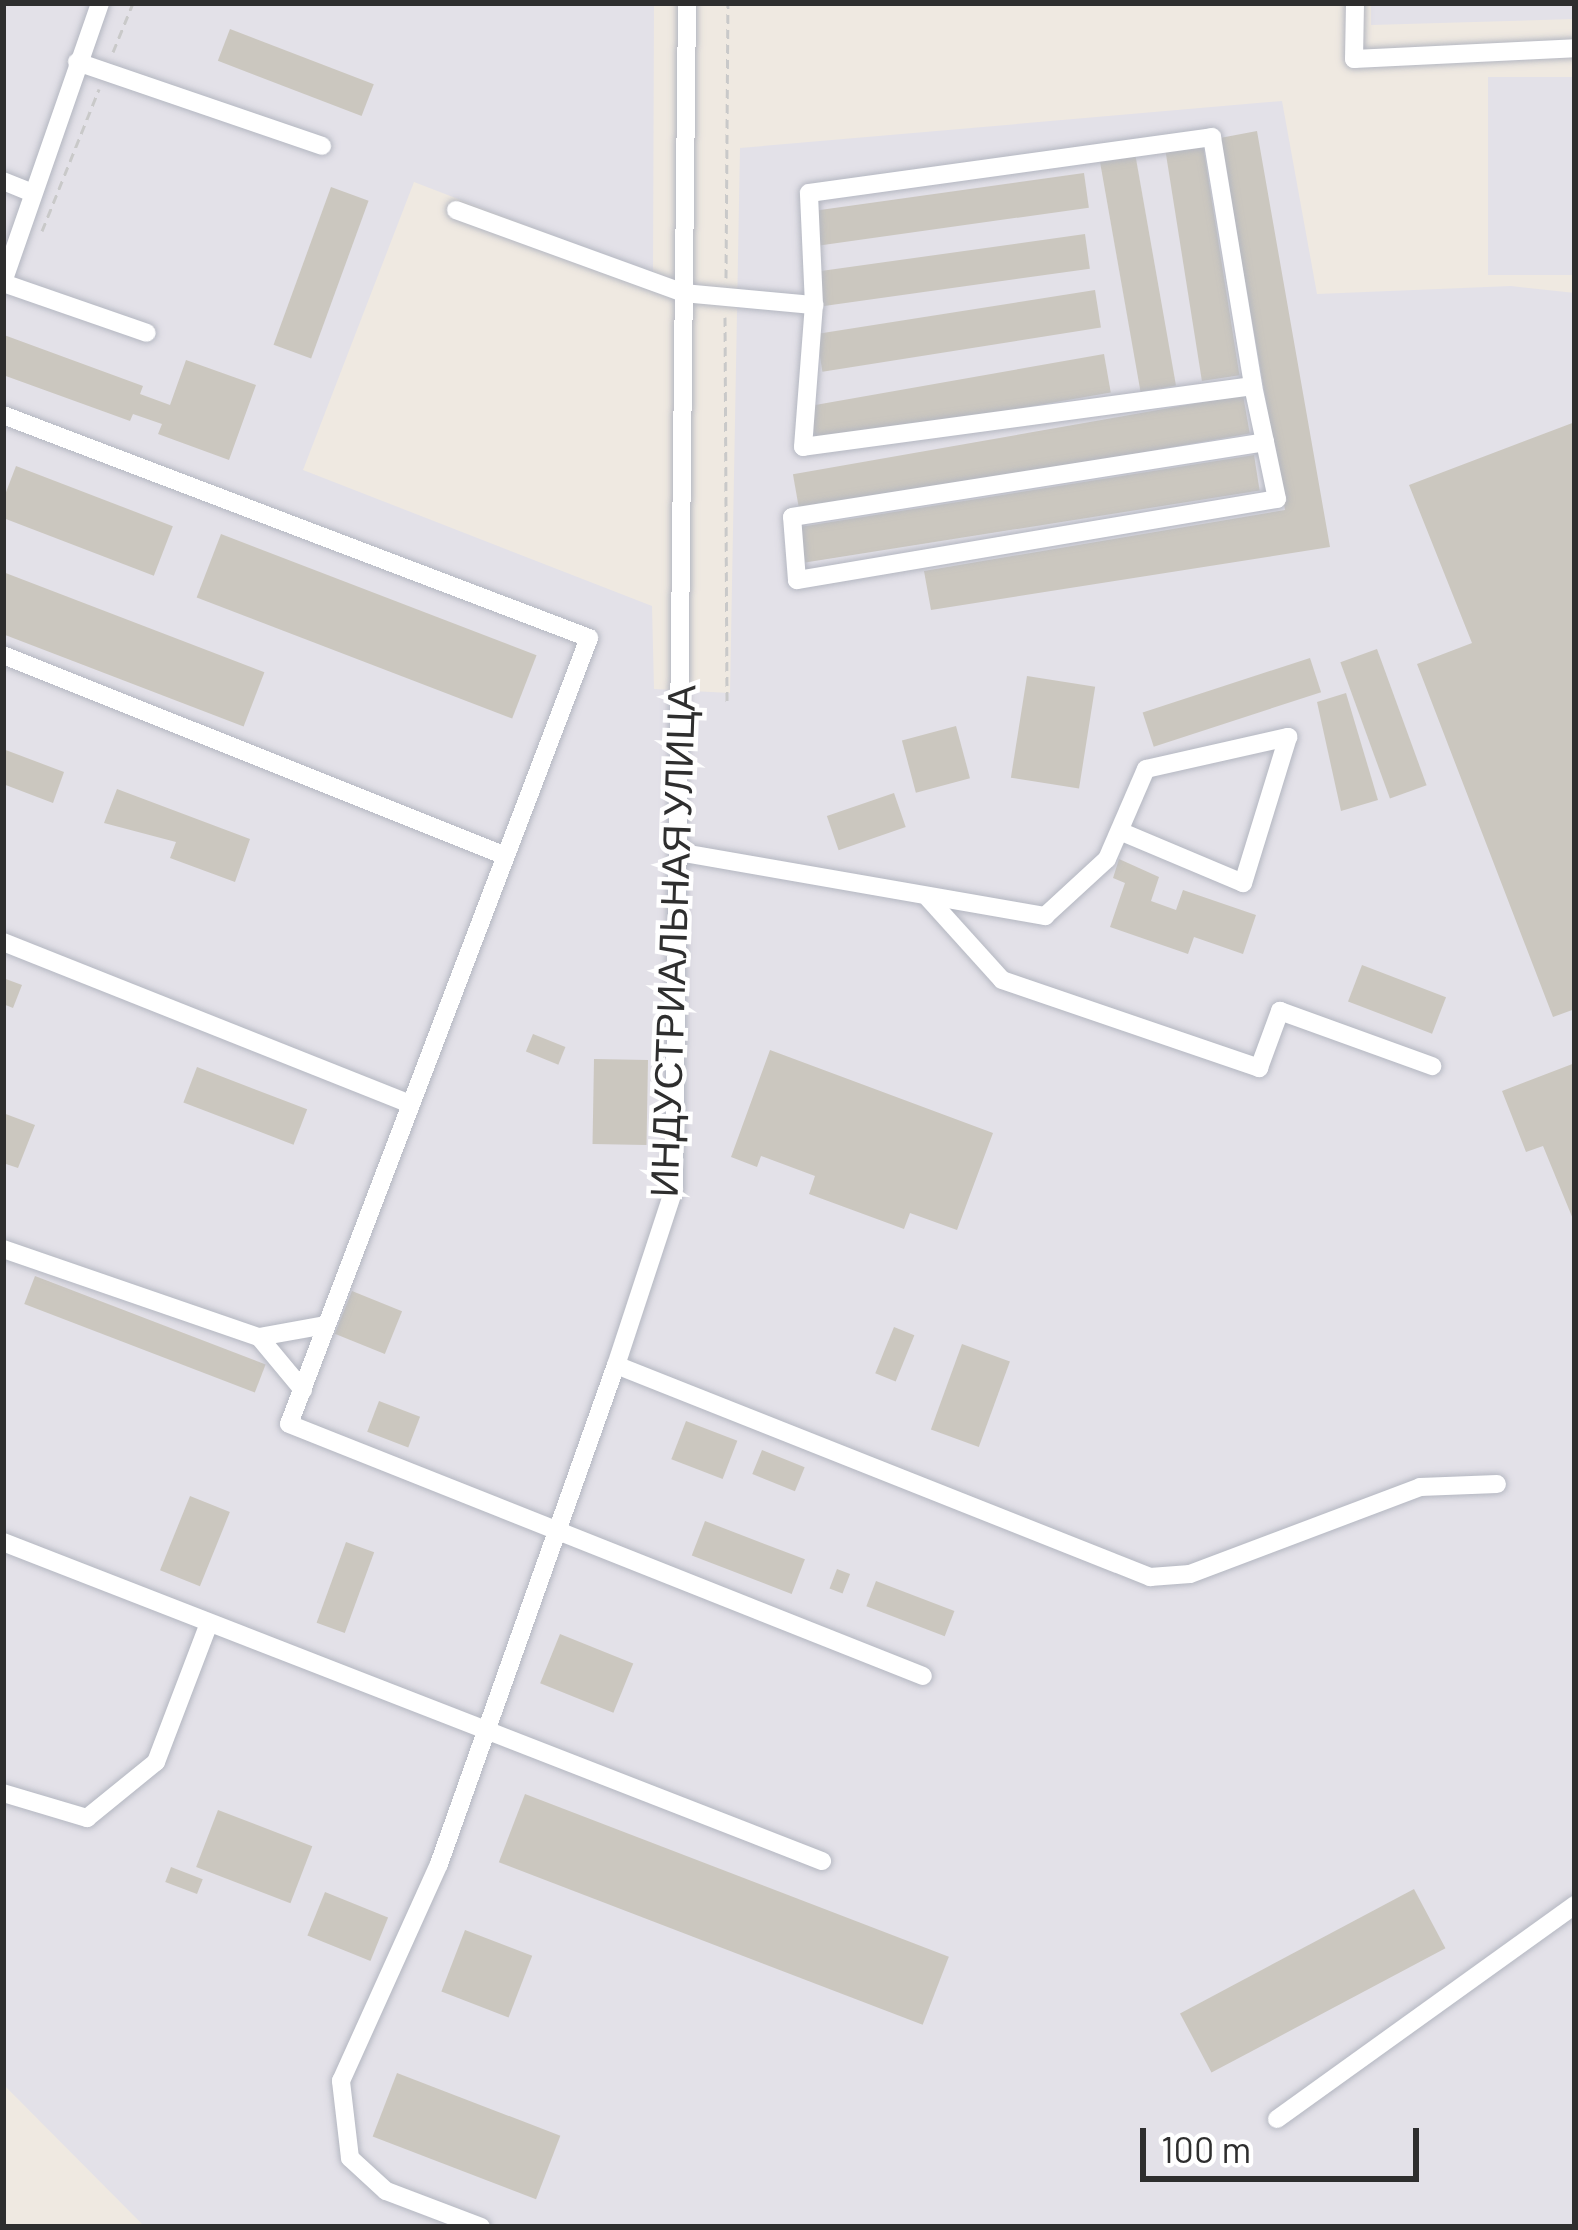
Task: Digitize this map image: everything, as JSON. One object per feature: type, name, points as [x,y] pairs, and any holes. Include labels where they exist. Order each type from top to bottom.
[{"type":"street","points":[[100,3],[30,192],[3,283],[147,333]]},
{"type":"street","name":"ИНДУСТРИАЛЬНАЯ УЛИЦА","points":[[481,2227],[386,2191],[350,2158],[341,2081],[439,1864],[674,1189],[687,3]]},
{"type":"street","points":[[1354,3],[1354,59],[1575,48]]},
{"type":"street","points":[[77,62],[322,146]]},
{"type":"street","points":[[1253,386],[803,447],[814,305],[809,193],[1212,137],[1253,386],[1265,442],[1277,499],[796,580],[792,517],[1265,442]]},
{"type":"street","points":[[3,181],[30,192]]},
{"type":"street","points":[[456,210],[684,293],[814,305]]},
{"type":"street","points":[[3,415],[589,638],[407,1103],[289,1424],[923,1676]]},
{"type":"street","points":[[3,655],[503,855]]},
{"type":"street","points":[[678,852],[1045,916],[1107,859],[1119,831],[1146,769],[1288,737],[1243,883],[1119,831]]},
{"type":"street","points":[[928,898],[1002,980],[1259,1069],[1280,1011],[1432,1066]]},
{"type":"street","points":[[3,942],[407,1103]]},
{"type":"street","points":[[3,1249],[259,1337],[325,1325]]},
{"type":"street","points":[[259,1337],[303,1390]]},
{"type":"street","points":[[616,1365],[1150,1577],[1190,1574],[1420,1487],[1497,1484]]},
{"type":"street","points":[[3,1542],[822,1861]]},
{"type":"street","points":[[3,1793],[87,1818],[156,1762],[209,1623]]},
{"type":"street","points":[[1276,2119],[1575,1904]]},
{"type":"path","points":[[36,245],[133,3]]},
{"type":"path","points":[[727,706],[728,3]]},
{"type":"shaded area","points":[[3,3],[654,3],[653,274],[414,182],[303,470],[652,606],[654,689],[730,693],[740,148],[1282,101],[1317,294],[1511,286],[1575,293],[1575,2227],[145,2227],[3,2084]]},
{"type":"shaded area","points":[[1371,3],[1575,3],[1575,19],[1371,25]]},
{"type":"shaded area","points":[[1488,77],[1575,77],[1575,275],[1488,275]]},
{"type":"building","points":[[230,29],[374,84],[362,116],[218,61]]},
{"type":"building","points":[[1257,131],[1330,547],[931,610],[924,571],[1285,510],[1220,138]]},
{"type":"building","points":[[1203,145],[1239,375],[1202,381],[1165,151]]},
{"type":"building","points":[[1135,153],[1176,385],[1141,392],[1100,159]]},
{"type":"building","points":[[1084,173],[1089,208],[820,246],[815,211]]},
{"type":"building","points":[[331,187],[369,201],[311,359],[274,345]]},
{"type":"building","points":[[1085,234],[1090,269],[821,307],[816,272]]},
{"type":"building","points":[[1095,290],[1101,328],[822,372],[816,334]]},
{"type":"building","points":[[4,335],[143,386],[140,394],[170,405],[186,360],[256,385],[229,460],[158,434],[162,424],[133,414],[130,421],[3,375]]},
{"type":"building","points":[[1104,354],[1111,392],[816,444],[810,406]]},
{"type":"building","points":[[1243,395],[1250,433],[800,513],[793,474]]},
{"type":"building","points":[[1575,422],[1575,1009],[1553,1017],[1417,664],[1472,643],[1409,485]]},
{"type":"building","points":[[1254,455],[1260,491],[805,563],[800,527]]},
{"type":"building","points":[[16,466],[173,526],[154,576],[3,518],[3,500]]},
{"type":"building","points":[[221,534],[537,655],[512,719],[197,597]]},
{"type":"building","points":[[3,572],[264,672],[244,726],[3,634]]},
{"type":"building","points":[[1377,649],[1427,785],[1390,799],[1340,662]]},
{"type":"building","points":[[1310,658],[1321,692],[1154,747],[1143,712]]},
{"type":"building","points":[[1027,676],[1095,687],[1079,789],[1011,778]]},
{"type":"building","points":[[1346,693],[1378,800],[1341,811],[1317,702]]},
{"type":"building","points":[[956,726],[970,778],[916,793],[902,740]]},
{"type":"building","points":[[3,749],[64,772],[53,803],[3,784]]},
{"type":"building","points":[[117,789],[250,839],[235,882],[170,858],[176,842],[104,823]]},
{"type":"building","points":[[894,793],[906,827],[839,850],[827,816]]},
{"type":"building","points":[[1119,859],[1159,877],[1151,901],[1176,910],[1183,890],[1256,915],[1243,954],[1194,937],[1188,954],[1110,927],[1125,883],[1113,878]]},
{"type":"building","points":[[1362,965],[1446,997],[1432,1034],[1348,1001]]},
{"type":"building","points":[[3,978],[22,985],[13,1008],[3,1004]]},
{"type":"building","points":[[533,1034],[565,1047],[558,1065],[526,1052]]},
{"type":"building","points":[[770,1050],[993,1133],[957,1230],[910,1213],[904,1229],[809,1194],[815,1176],[761,1156],[757,1167],[731,1157]]},
{"type":"building","points":[[594,1059],[648,1060],[647,1145],[593,1144]]},
{"type":"building","points":[[1575,1063],[1575,1224],[1543,1146],[1526,1152],[1502,1091]]},
{"type":"building","points":[[197,1067],[307,1109],[294,1145],[183,1102]]},
{"type":"building","points":[[3,1113],[35,1125],[18,1168],[3,1163]]},
{"type":"building","points":[[35,1276],[266,1365],[255,1393],[24,1304]]},
{"type":"building","points":[[352,1291],[402,1311],[385,1354],[335,1334]]},
{"type":"building","points":[[894,1327],[914,1335],[896,1382],[875,1373]]},
{"type":"building","points":[[962,1344],[1010,1361],[979,1447],[931,1430]]},
{"type":"building","points":[[379,1401],[420,1417],[408,1448],[367,1432]]},
{"type":"building","points":[[686,1421],[737,1441],[723,1479],[671,1459]]},
{"type":"building","points":[[762,1450],[805,1467],[795,1491],[752,1474]]},
{"type":"building","points":[[190,1496],[230,1512],[200,1586],[160,1570]]},
{"type":"building","points":[[705,1521],[805,1559],[792,1594],[692,1556]]},
{"type":"building","points":[[346,1542],[374,1552],[345,1633],[317,1623]]},
{"type":"building","points":[[837,1569],[850,1574],[843,1594],[829,1589]]},
{"type":"building","points":[[876,1581],[954,1611],[945,1636],[866,1606]]},
{"type":"building","points":[[560,1634],[633,1664],[613,1713],[540,1683]]},
{"type":"building","points":[[525,1794],[949,1957],[923,2025],[499,1862]]},
{"type":"building","points":[[218,1810],[312,1846],[290,1903],[196,1867]]},
{"type":"building","points":[[171,1867],[203,1879],[197,1894],[165,1882]]},
{"type":"building","points":[[1414,1889],[1445,1948],[1211,2073],[1180,2013]]},
{"type":"building","points":[[325,1892],[388,1917],[370,1961],[307,1936]]},
{"type":"building","points":[[465,1930],[532,1956],[509,2017],[441,1992]]},
{"type":"building","points":[[397,2073],[560,2136],[536,2199],[373,2136]]}]
